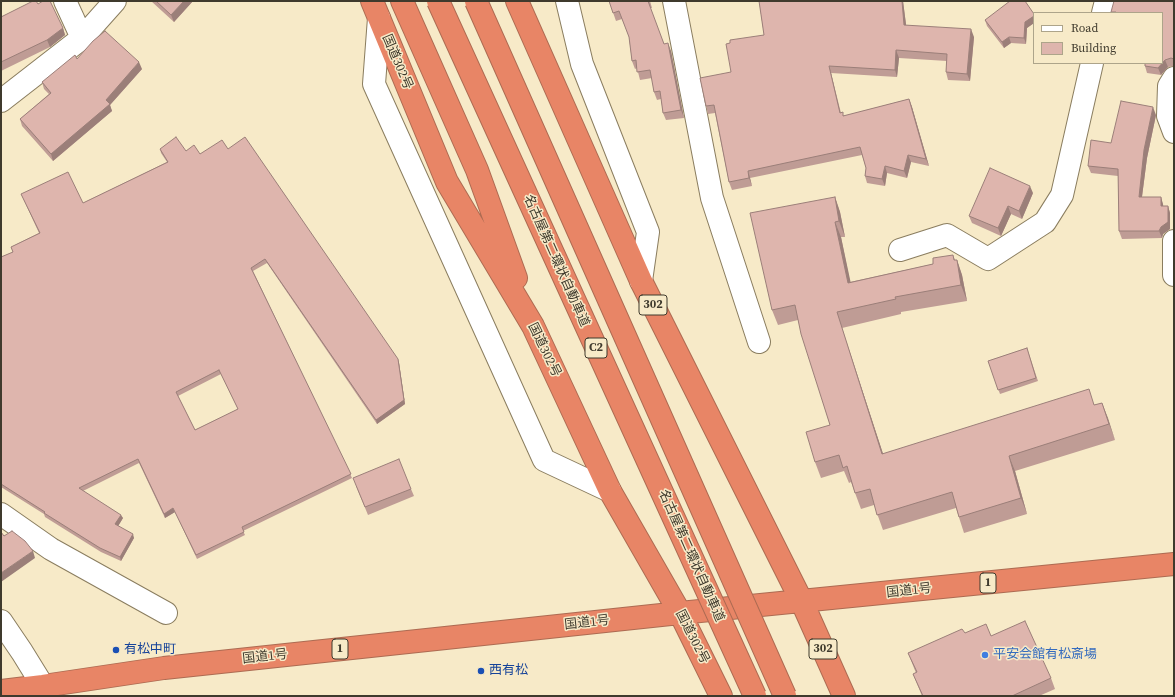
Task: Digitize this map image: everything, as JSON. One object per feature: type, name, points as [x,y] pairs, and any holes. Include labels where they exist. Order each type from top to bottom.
[{"type":"highway","points":[[402,1],[477,170],[533,326]]},
{"type":"highway","name":"名古屋第二環状自動車道","points":[[438,1],[754,696]]},
{"type":"highway","name":"C2","points":[[476,1],[785,696]]},
{"type":"highway","name":"302","points":[[517,1],[641,281],[802,602],[844,696]]},
{"type":"highway","name":"国道302号","points":[[376,10],[447,182],[533,326],[610,491],[680,613],[721,696]]},
{"type":"highway","name":"国道1号","points":[[1,691],[43,691],[164,668],[680,613],[1174,564]]},
{"type":"street","points":[[65,1],[82,38]]},
{"type":"street","points":[[1,101],[82,38],[115,1]]},
{"type":"street","points":[[567,1],[582,64],[648,232],[641,281]]},
{"type":"street","points":[[674,1],[712,198],[759,342]]},
{"type":"street","points":[[1103,12],[1106,1]]},
{"type":"street","points":[[376,10],[374,84],[544,460],[610,491]]},
{"type":"street","points":[[900,250],[947,234],[988,259],[1045,222],[1062,195],[1092,64]]},
{"type":"street","points":[[1174,78],[1169,86],[1168,116],[1174,132]]},
{"type":"street","points":[[1174,241],[1174,275]]},
{"type":"street","points":[[1,514],[52,550],[166,613]]},
{"type":"street","points":[[1,622],[22,652],[43,691]]},
{"type":"building","points":[[33,1],[36,1],[38,4],[43,1],[50,1],[63,28],[47,40],[1,62],[1,17]]},
{"type":"building","points":[[156,1],[184,1],[171,15]]},
{"type":"building","points":[[609,1],[648,1],[664,44],[668,43],[681,110],[663,113],[660,91],[654,92],[650,70],[637,72],[636,60],[632,61],[629,37],[619,11],[613,13]]},
{"type":"building","points":[[759,1],[902,1],[904,25],[971,29],[967,74],[946,72],[947,54],[896,50],[895,70],[829,66],[840,113],[843,112],[843,116],[909,99],[926,159],[908,155],[904,171],[885,166],[882,179],[865,176],[866,168],[860,147],[748,171],[749,178],[729,182],[714,105],[706,106],[700,78],[731,72],[726,44],[730,43],[730,40],[764,35]]},
{"type":"building","points":[[1010,1],[1025,1],[1033,13],[1033,17],[1025,22],[1024,38],[1009,37],[1002,42],[985,20]]},
{"type":"building","points":[[1114,1],[1174,1],[1174,59],[1171,58],[1163,62],[1163,12],[1111,12]]},
{"type":"building","points":[[105,31],[139,62],[106,100],[110,104],[51,154],[20,119],[51,93],[42,82],[75,55],[77,59],[93,41]]},
{"type":"building","points":[[1145,64],[1162,64],[1158,68],[1145,66]]},
{"type":"building","points":[[1121,101],[1153,107],[1144,150],[1139,197],[1161,197],[1161,206],[1168,206],[1168,222],[1161,227],[1159,231],[1119,231],[1118,169],[1088,166],[1091,140],[1111,143]]},
{"type":"building","points":[[176,137],[186,151],[194,145],[200,154],[222,140],[228,149],[245,137],[398,359],[404,400],[376,420],[265,259],[251,268],[351,474],[242,527],[244,532],[196,555],[173,508],[164,514],[138,459],[79,488],[121,515],[115,524],[133,534],[120,557],[100,548],[1,484],[1,257],[13,252],[11,247],[40,233],[21,194],[68,172],[83,203],[168,162],[160,149]],"holes":[[[219,370],[238,409],[195,430],[176,392]]]},
{"type":"building","points":[[990,168],[1030,186],[1019,211],[1008,206],[998,228],[969,216]]},
{"type":"building","points":[[835,197],[839,221],[835,222],[848,283],[933,264],[933,258],[953,255],[954,260],[957,260],[961,285],[895,297],[896,299],[837,312],[882,454],[1089,389],[1094,405],[1102,403],[1109,424],[1009,456],[1021,498],[959,517],[952,492],[877,515],[870,489],[855,493],[847,466],[843,468],[839,455],[815,462],[806,432],[830,425],[801,334],[795,305],[772,310],[750,213]]},
{"type":"building","points":[[1027,348],[1036,378],[998,390],[988,361]]},
{"type":"building","points":[[399,459],[411,489],[365,507],[353,478]]},
{"type":"building","points":[[12,531],[25,541],[33,551],[1,573],[1,532],[4,536]]},
{"type":"building","name":"平安会館有松斎場","points":[[1025,621],[1051,678],[1012,696],[923,696],[913,674],[917,672],[908,653],[962,629],[965,633],[986,624],[991,636]]},
{"type":"place","name":"有松中町","points":[[116,650]]},
{"type":"place","name":"平安会館有松斎場","points":[[985,655]]},
{"type":"place","name":"西有松","points":[[481,671]]}]
